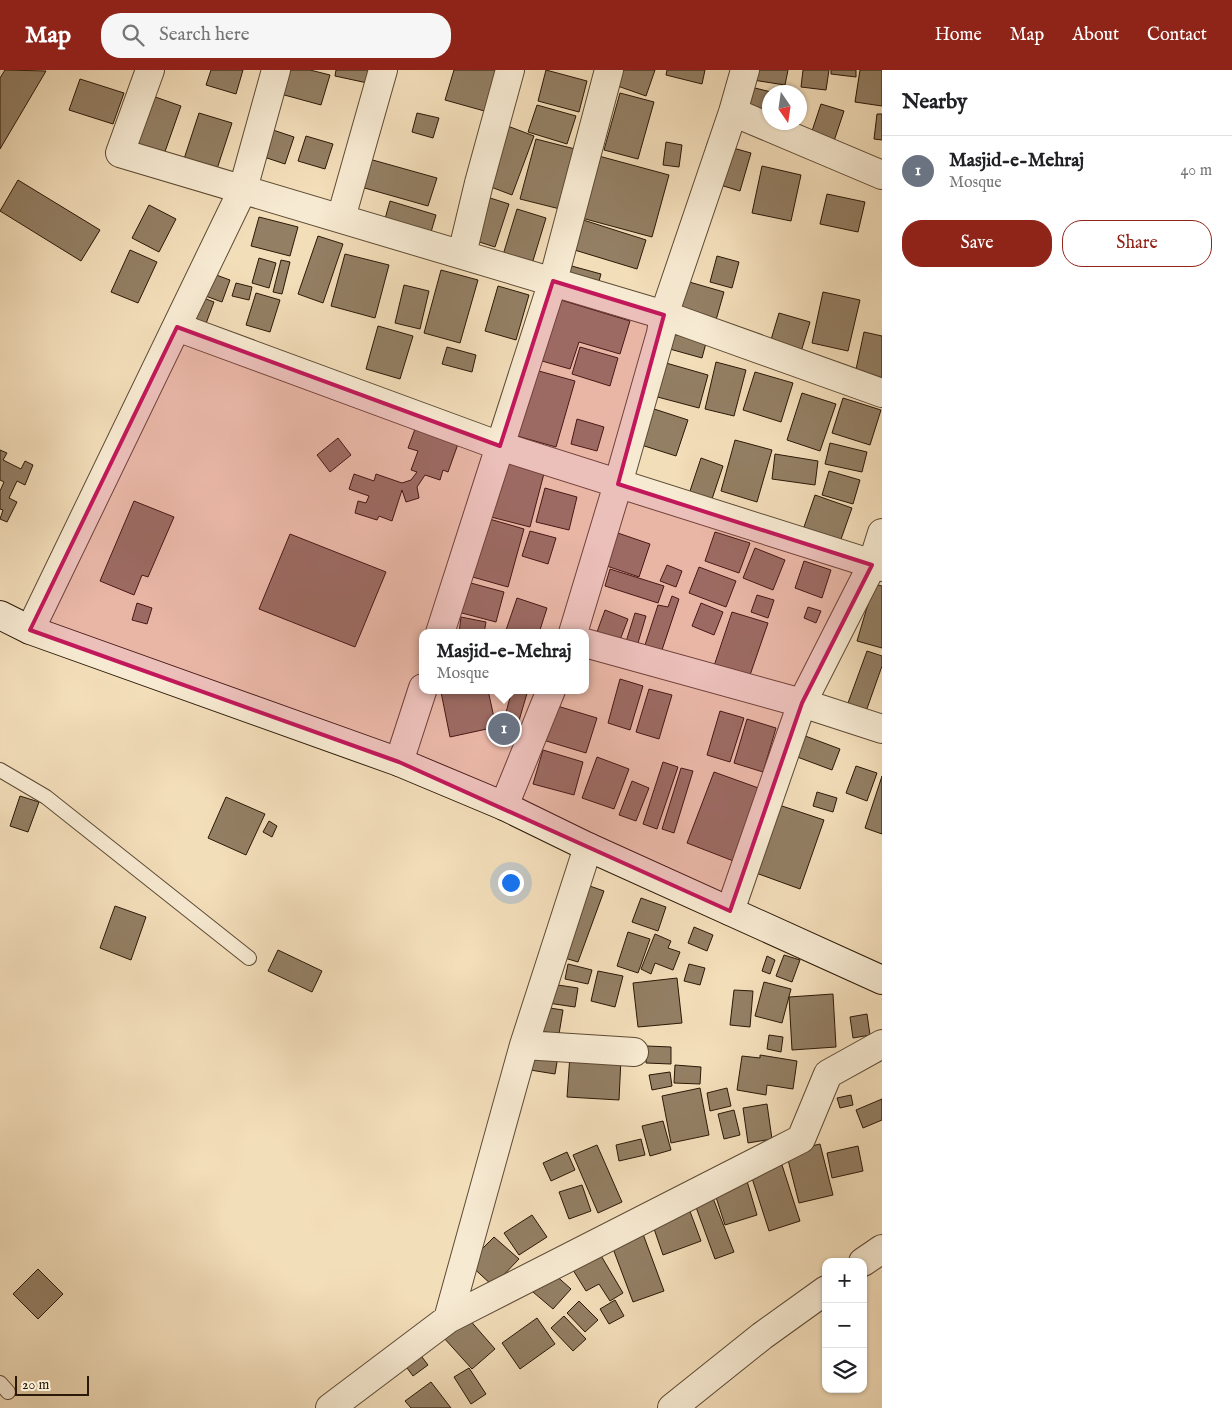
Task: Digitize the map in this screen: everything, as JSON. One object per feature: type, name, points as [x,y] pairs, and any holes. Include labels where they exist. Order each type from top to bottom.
[{"type":"street","points":[[150,70],[120,153],[664,315],[882,393]]},
{"type":"street","points":[[30,630],[243,189],[276,70]]},
{"type":"street","points":[[341,218],[383,70]]},
{"type":"street","points":[[462,254],[510,70]]},
{"type":"street","points":[[441,629],[553,281],[609,70]]},
{"type":"street","points":[[574,629],[618,484],[661,333],[664,315],[733,112],[745,70]]},
{"type":"street","points":[[733,112],[882,175]]},
{"type":"street","points":[[177,327],[500,446],[877,566]]},
{"type":"street","points":[[730,911],[802,703],[877,566],[882,533]]},
{"type":"street","points":[[0,615],[30,630],[399,762],[504,806],[588,847],[882,980]]},
{"type":"street","points":[[589,644],[802,703],[882,729]]},
{"type":"street","points":[[399,762],[421,694]]},
{"type":"street","points":[[504,806],[549,694]]},
{"type":"street","points":[[448,1319],[524,1045],[588,847]]},
{"type":"street","points":[[330,1408],[448,1319],[801,1139],[828,1074],[882,1044]]},
{"type":"street","points":[[524,1045],[634,1052]]},
{"type":"street","points":[[867,1259],[882,1249]]},
{"type":"street","points":[[672,1408],[762,1336],[822,1293]]},
{"type":"lane","points":[[0,770],[46,797],[249,958]]},
{"type":"highlighted area","points":[[553,281],[664,315],[618,484],[872,565],[802,703],[730,911],[399,762],[30,630],[177,327],[500,446]]},
{"type":"building","points":[[5,70],[46,71],[0,149],[0,78]]},
{"type":"building","points":[[211,70],[243,70],[236,94],[206,85]]},
{"type":"building","points":[[284,70],[310,70],[330,75],[321,105],[277,93]]},
{"type":"building","points":[[336,70],[376,70],[372,84],[335,76]]},
{"type":"building","points":[[454,70],[500,70],[488,112],[445,100]]},
{"type":"building","points":[[546,70],[587,81],[579,112],[538,101]]},
{"type":"building","points":[[616,70],[655,70],[646,96],[612,84]]},
{"type":"building","points":[[667,70],[705,70],[702,84],[666,75]]},
{"type":"building","points":[[755,70],[788,70],[785,85],[753,80]]},
{"type":"building","points":[[803,70],[829,70],[826,90],[807,88],[807,85],[801,85]]},
{"type":"building","points":[[831,70],[856,70],[856,77],[831,74]]},
{"type":"building","points":[[860,70],[882,70],[882,106],[855,102]]},
{"type":"building","points":[[80,79],[124,93],[113,124],[69,110]]},
{"type":"building","points":[[747,86],[762,90],[762,118],[739,112]]},
{"type":"building","points":[[144,93],[181,106],[161,163],[124,150]]},
{"type":"building","points":[[620,93],[654,102],[638,159],[604,150]]},
{"type":"building","points":[[821,104],[844,111],[832,147],[809,140]]},
{"type":"building","points":[[537,105],[576,116],[567,144],[528,132]]},
{"type":"building","points":[[199,113],[232,123],[215,175],[182,165]]},
{"type":"building","points":[[417,113],[439,118],[433,138],[412,132]]},
{"type":"building","points":[[877,114],[882,114],[882,140],[874,139]]},
{"type":"building","points":[[258,125],[294,137],[285,164],[249,152]]},
{"type":"building","points":[[505,125],[534,136],[512,195],[483,184]]},
{"type":"building","points":[[306,136],[333,144],[325,169],[298,161]]},
{"type":"building","points":[[536,139],[575,149],[560,209],[520,199]]},
{"type":"building","points":[[708,141],[751,153],[740,191],[697,178]]},
{"type":"building","points":[[666,142],[682,145],[679,167],[663,165]]},
{"type":"building","points":[[595,155],[669,175],[652,237],[578,217]]},
{"type":"building","points":[[362,157],[437,178],[428,206],[354,185]]},
{"type":"building","points":[[762,166],[801,175],[791,221],[752,213]]},
{"type":"building","points":[[18,180],[100,230],[81,261],[0,211]]},
{"type":"building","points":[[827,194],[865,202],[858,232],[820,224]]},
{"type":"building","points":[[487,197],[509,204],[495,247],[473,240]]},
{"type":"building","points":[[390,201],[436,215],[429,239],[383,226]]},
{"type":"building","points":[[149,205],[176,219],[159,252],[132,238]]},
{"type":"building","points":[[517,209],[546,218],[532,264],[503,255]]},
{"type":"building","points":[[259,217],[298,227],[290,256],[251,246]]},
{"type":"building","points":[[577,218],[646,240],[637,269],[568,248]]},
{"type":"building","points":[[318,236],[343,244],[323,303],[298,294]]},
{"type":"building","points":[[130,250],[157,262],[138,303],[111,292]]},
{"type":"building","points":[[345,254],[389,265],[375,318],[331,306]]},
{"type":"building","points":[[717,256],[739,262],[732,288],[710,282]]},
{"type":"building","points":[[259,258],[276,263],[269,288],[252,283]]},
{"type":"building","points":[[281,260],[290,262],[282,294],[273,292]]},
{"type":"building","points":[[568,265],[601,274],[597,288],[564,279]]},
{"type":"building","points":[[197,268],[230,280],[222,302],[189,290]]},
{"type":"building","points":[[441,270],[478,280],[460,343],[424,333]]},
{"type":"building","points":[[672,277],[724,292],[714,327],[662,311]]},
{"type":"building","points":[[236,283],[252,287],[249,300],[232,296]]},
{"type":"building","points":[[404,285],[429,291],[420,329],[395,323]]},
{"type":"building","points":[[498,286],[529,295],[516,340],[485,331]]},
{"type":"building","points":[[180,289],[214,302],[204,329],[170,316]]},
{"type":"building","points":[[823,292],[860,300],[848,351],[812,343]]},
{"type":"building","points":[[256,293],[280,300],[270,332],[246,325]]},
{"type":"building","points":[[561,300],[630,321],[620,354],[579,342],[570,369],[542,361]]},
{"type":"building","points":[[779,313],[810,322],[801,352],[770,343]]},
{"type":"building","points":[[378,326],[413,336],[400,379],[366,369]]},
{"type":"building","points":[[663,331],[706,343],[702,358],[659,346]]},
{"type":"building","points":[[864,332],[882,336],[882,380],[855,374]]},
{"type":"building","points":[[447,347],[476,355],[472,372],[442,364]]},
{"type":"building","points":[[580,347],[618,358],[610,386],[572,374]]},
{"type":"building","points":[[659,361],[708,375],[699,408],[650,395]]},
{"type":"building","points":[[716,362],[746,370],[734,416],[705,409]]},
{"type":"building","points":[[528,368],[575,381],[556,447],[510,434]]},
{"type":"building","points":[[755,372],[793,383],[781,422],[743,410]]},
{"type":"building","points":[[802,393],[836,404],[820,451],[787,440]]},
{"type":"building","points":[[843,398],[881,410],[870,445],[832,433]]},
{"type":"building","points":[[648,407],[688,420],[676,456],[635,443]]},
{"type":"building","points":[[577,419],[604,427],[597,451],[571,444]]},
{"type":"building","points":[[415,429],[458,444],[448,472],[443,470],[440,480],[425,475],[417,487],[419,498],[406,502],[402,490],[392,521],[379,516],[377,520],[355,513],[358,501],[366,503],[369,496],[349,489],[354,474],[374,481],[376,474],[402,483],[411,480],[417,472],[411,470],[418,451],[408,448]]},
{"type":"building","points":[[338,438],[351,455],[330,472],[317,455]]},
{"type":"building","points":[[735,440],[772,450],[757,502],[721,491]]},
{"type":"building","points":[[830,443],[867,452],[862,472],[825,464]]},
{"type":"building","points":[[0,450],[7,453],[3,460],[21,469],[25,461],[33,465],[25,485],[17,481],[9,498],[17,502],[7,522],[0,519],[3,510],[0,509],[0,491],[4,482],[0,480]]},
{"type":"building","points":[[508,452],[547,462],[530,527],[491,517]]},
{"type":"building","points":[[775,454],[818,461],[815,485],[772,479]]},
{"type":"building","points":[[701,458],[723,466],[711,502],[689,494]]},
{"type":"building","points":[[829,471],[860,480],[853,504],[822,495]]},
{"type":"building","points":[[545,488],[577,497],[569,530],[536,522]]},
{"type":"building","points":[[815,495],[852,508],[840,542],[803,530]]},
{"type":"building","points":[[134,501],[174,517],[148,577],[142,575],[134,595],[100,581]]},
{"type":"building","points":[[486,518],[524,529],[508,587],[469,576]]},
{"type":"building","points":[[609,530],[650,544],[639,577],[598,563]]},
{"type":"building","points":[[530,531],[556,538],[548,564],[522,556]]},
{"type":"building","points":[[715,532],[750,543],[739,573],[705,561]]},
{"type":"building","points":[[290,534],[386,572],[355,647],[259,609]]},
{"type":"building","points":[[755,548],[785,560],[773,590],[743,578]]},
{"type":"building","points":[[804,561],[831,570],[822,598],[795,588]]},
{"type":"building","points":[[667,565],[682,571],[676,587],[660,581]]},
{"type":"building","points":[[699,567],[736,581],[726,607],[689,593]]},
{"type":"building","points":[[610,569],[664,586],[658,603],[605,586]]},
{"type":"building","points":[[467,582],[504,592],[496,622],[458,612]]},
{"type":"building","points":[[874,584],[882,586],[882,648],[857,641]]},
{"type":"building","points":[[757,595],[774,600],[768,618],[751,612]]},
{"type":"building","points":[[672,596],[679,599],[660,656],[625,645],[635,613],[646,616],[638,643],[645,645],[658,605],[668,607]]},
{"type":"building","points":[[517,598],[547,608],[540,629],[506,629]]},
{"type":"building","points":[[137,603],[152,608],[147,624],[132,620]]},
{"type":"building","points":[[701,603],[723,612],[714,635],[692,626]]},
{"type":"building","points":[[808,607],[821,611],[816,623],[804,618]]},
{"type":"building","points":[[605,610],[628,619],[620,640],[597,632]]},
{"type":"building","points":[[732,612],[768,623],[749,678],[714,666]]},
{"type":"building","points":[[461,617],[486,622],[485,629],[460,629]]},
{"type":"building","points":[[867,651],[882,656],[882,666],[863,720],[844,714]]},
{"type":"building","points":[[620,679],[643,686],[630,730],[608,723]]},
{"type":"building","points":[[649,689],[672,695],[659,739],[636,732]]},
{"type":"building","points":[[441,694],[489,694],[496,727],[450,737]]},
{"type":"building","points":[[511,694],[527,694],[518,724],[504,720]]},
{"type":"building","points":[[554,705],[597,718],[586,753],[543,740]]},
{"type":"building","points":[[720,711],[744,718],[730,762],[707,755]]},
{"type":"building","points":[[747,719],[776,728],[763,772],[734,763]]},
{"type":"building","points":[[800,734],[840,749],[832,770],[792,755]]},
{"type":"building","points":[[543,750],[583,762],[574,795],[533,784]]},
{"type":"building","points":[[597,757],[629,769],[614,809],[582,798]]},
{"type":"building","points":[[663,762],[678,767],[657,829],[643,824]]},
{"type":"building","points":[[856,766],[877,773],[867,801],[846,793]]},
{"type":"building","points":[[681,768],[693,771],[674,833],[662,829]]},
{"type":"building","points":[[714,772],[764,790],[736,862],[687,843]]},
{"type":"building","points":[[882,776],[882,834],[865,828]]},
{"type":"building","points":[[632,781],[649,788],[636,821],[619,815]]},
{"type":"building","points":[[817,792],[837,798],[833,812],[813,806]]},
{"type":"building","points":[[20,796],[39,802],[28,832],[10,826]]},
{"type":"building","points":[[226,797],[265,814],[246,855],[208,838]]},
{"type":"building","points":[[779,805],[824,820],[800,889],[756,873]]},
{"type":"building","points":[[269,821],[277,826],[272,837],[263,832]]},
{"type":"building","points":[[584,884],[604,891],[578,962],[558,956]]},
{"type":"building","points":[[641,898],[666,907],[658,931],[632,922]]},
{"type":"building","points":[[115,906],[146,917],[131,960],[100,948]]},
{"type":"building","points":[[694,927],[713,935],[707,951],[688,943]]},
{"type":"building","points":[[628,932],[650,939],[638,973],[617,966]]},
{"type":"building","points":[[655,934],[671,941],[668,948],[680,952],[673,970],[655,963],[651,974],[641,969]]},
{"type":"building","points":[[278,950],[322,971],[312,992],[268,971]]},
{"type":"building","points":[[784,955],[800,960],[792,982],[776,976]]},
{"type":"building","points":[[767,956],[775,960],[770,974],[762,971]]},
{"type":"building","points":[[568,964],[592,970],[588,984],[565,979]]},
{"type":"building","points":[[689,964],[705,968],[700,985],[684,981]]},
{"type":"building","points":[[598,971],[623,976],[615,1007],[591,1001]]},
{"type":"building","points":[[677,978],[682,1023],[638,1027],[633,983]]},
{"type":"building","points":[[764,982],[791,989],[782,1023],[755,1016]]},
{"type":"building","points":[[551,984],[578,988],[575,1007],[548,1003]]},
{"type":"building","points":[[734,990],[753,991],[750,1027],[730,1025]]},
{"type":"building","points":[[833,994],[836,1047],[792,1050],[789,997]]},
{"type":"building","points":[[543,1007],[563,1010],[559,1034],[539,1031]]},
{"type":"building","points":[[867,1014],[870,1035],[853,1038],[850,1017]]},
{"type":"building","points":[[769,1035],[783,1037],[781,1052],[767,1049]]},
{"type":"building","points":[[647,1046],[671,1047],[671,1064],[646,1063]]},
{"type":"building","points":[[527,1051],[558,1056],[555,1074],[524,1069]]},
{"type":"building","points":[[570,1055],[621,1058],[619,1100],[567,1097]]},
{"type":"building","points":[[760,1055],[797,1061],[793,1089],[767,1085],[766,1095],[737,1090],[742,1056],[760,1058]]},
{"type":"building","points":[[675,1065],[701,1067],[700,1084],[674,1083]]},
{"type":"building","points":[[670,1072],[672,1086],[652,1090],[649,1075]]},
{"type":"building","points":[[700,1088],[709,1135],[671,1143],[662,1096]]},
{"type":"building","points":[[727,1088],[731,1106],[710,1111],[707,1093]]},
{"type":"building","points":[[851,1095],[853,1105],[840,1108],[837,1098]]},
{"type":"building","points":[[882,1099],[882,1120],[863,1128],[856,1110]]},
{"type":"building","points":[[767,1104],[772,1139],[748,1143],[743,1108]]},
{"type":"building","points":[[734,1110],[740,1135],[724,1139],[718,1114]]},
{"type":"building","points":[[663,1121],[671,1150],[650,1156],[642,1126]]},
{"type":"building","points":[[641,1139],[645,1155],[619,1161],[616,1145]]},
{"type":"building","points":[[820,1144],[833,1195],[799,1203],[786,1152]]},
{"type":"building","points":[[597,1145],[622,1202],[598,1213],[573,1155]]},
{"type":"building","points":[[858,1146],[863,1171],[832,1178],[827,1153]]},
{"type":"building","points":[[567,1152],[575,1170],[551,1181],[543,1163]]},
{"type":"building","points":[[782,1165],[800,1221],[769,1231],[751,1175]]},
{"type":"building","points":[[747,1181],[757,1215],[725,1225],[714,1191]]},
{"type":"building","points":[[582,1185],[591,1211],[569,1219],[559,1192]]},
{"type":"building","points":[[711,1193],[734,1252],[715,1259],[693,1199]]},
{"type":"building","points":[[688,1206],[701,1241],[663,1255],[651,1220]]},
{"type":"building","points":[[532,1215],[547,1237],[519,1255],[504,1233]]},
{"type":"building","points":[[643,1234],[664,1291],[633,1302],[612,1246]]},
{"type":"building","points":[[494,1237],[519,1259],[493,1286],[468,1263]]},
{"type":"building","points":[[600,1254],[623,1293],[610,1301],[599,1284],[586,1291],[573,1270]]},
{"type":"building","points":[[38,1269],[63,1294],[38,1319],[13,1294]]},
{"type":"building","points":[[552,1272],[571,1289],[553,1309],[533,1292]]},
{"type":"building","points":[[615,1300],[624,1316],[609,1324],[600,1309]]},
{"type":"building","points":[[579,1301],[598,1320],[585,1332],[567,1313]]},
{"type":"building","points":[[564,1316],[586,1339],[573,1351],[551,1328]]},
{"type":"building","points":[[468,1318],[495,1349],[472,1369],[444,1338]]},
{"type":"building","points":[[537,1318],[555,1344],[520,1369],[502,1343]]},
{"type":"building","points":[[419,1353],[428,1365],[413,1376],[404,1364]]},
{"type":"building","points":[[469,1368],[486,1394],[471,1404],[454,1377]]},
{"type":"building","points":[[431,1382],[451,1408],[411,1408],[405,1401]]},
{"type":"place","name":"Masjid-e-Mehraj","points":[[504,729]]}]
